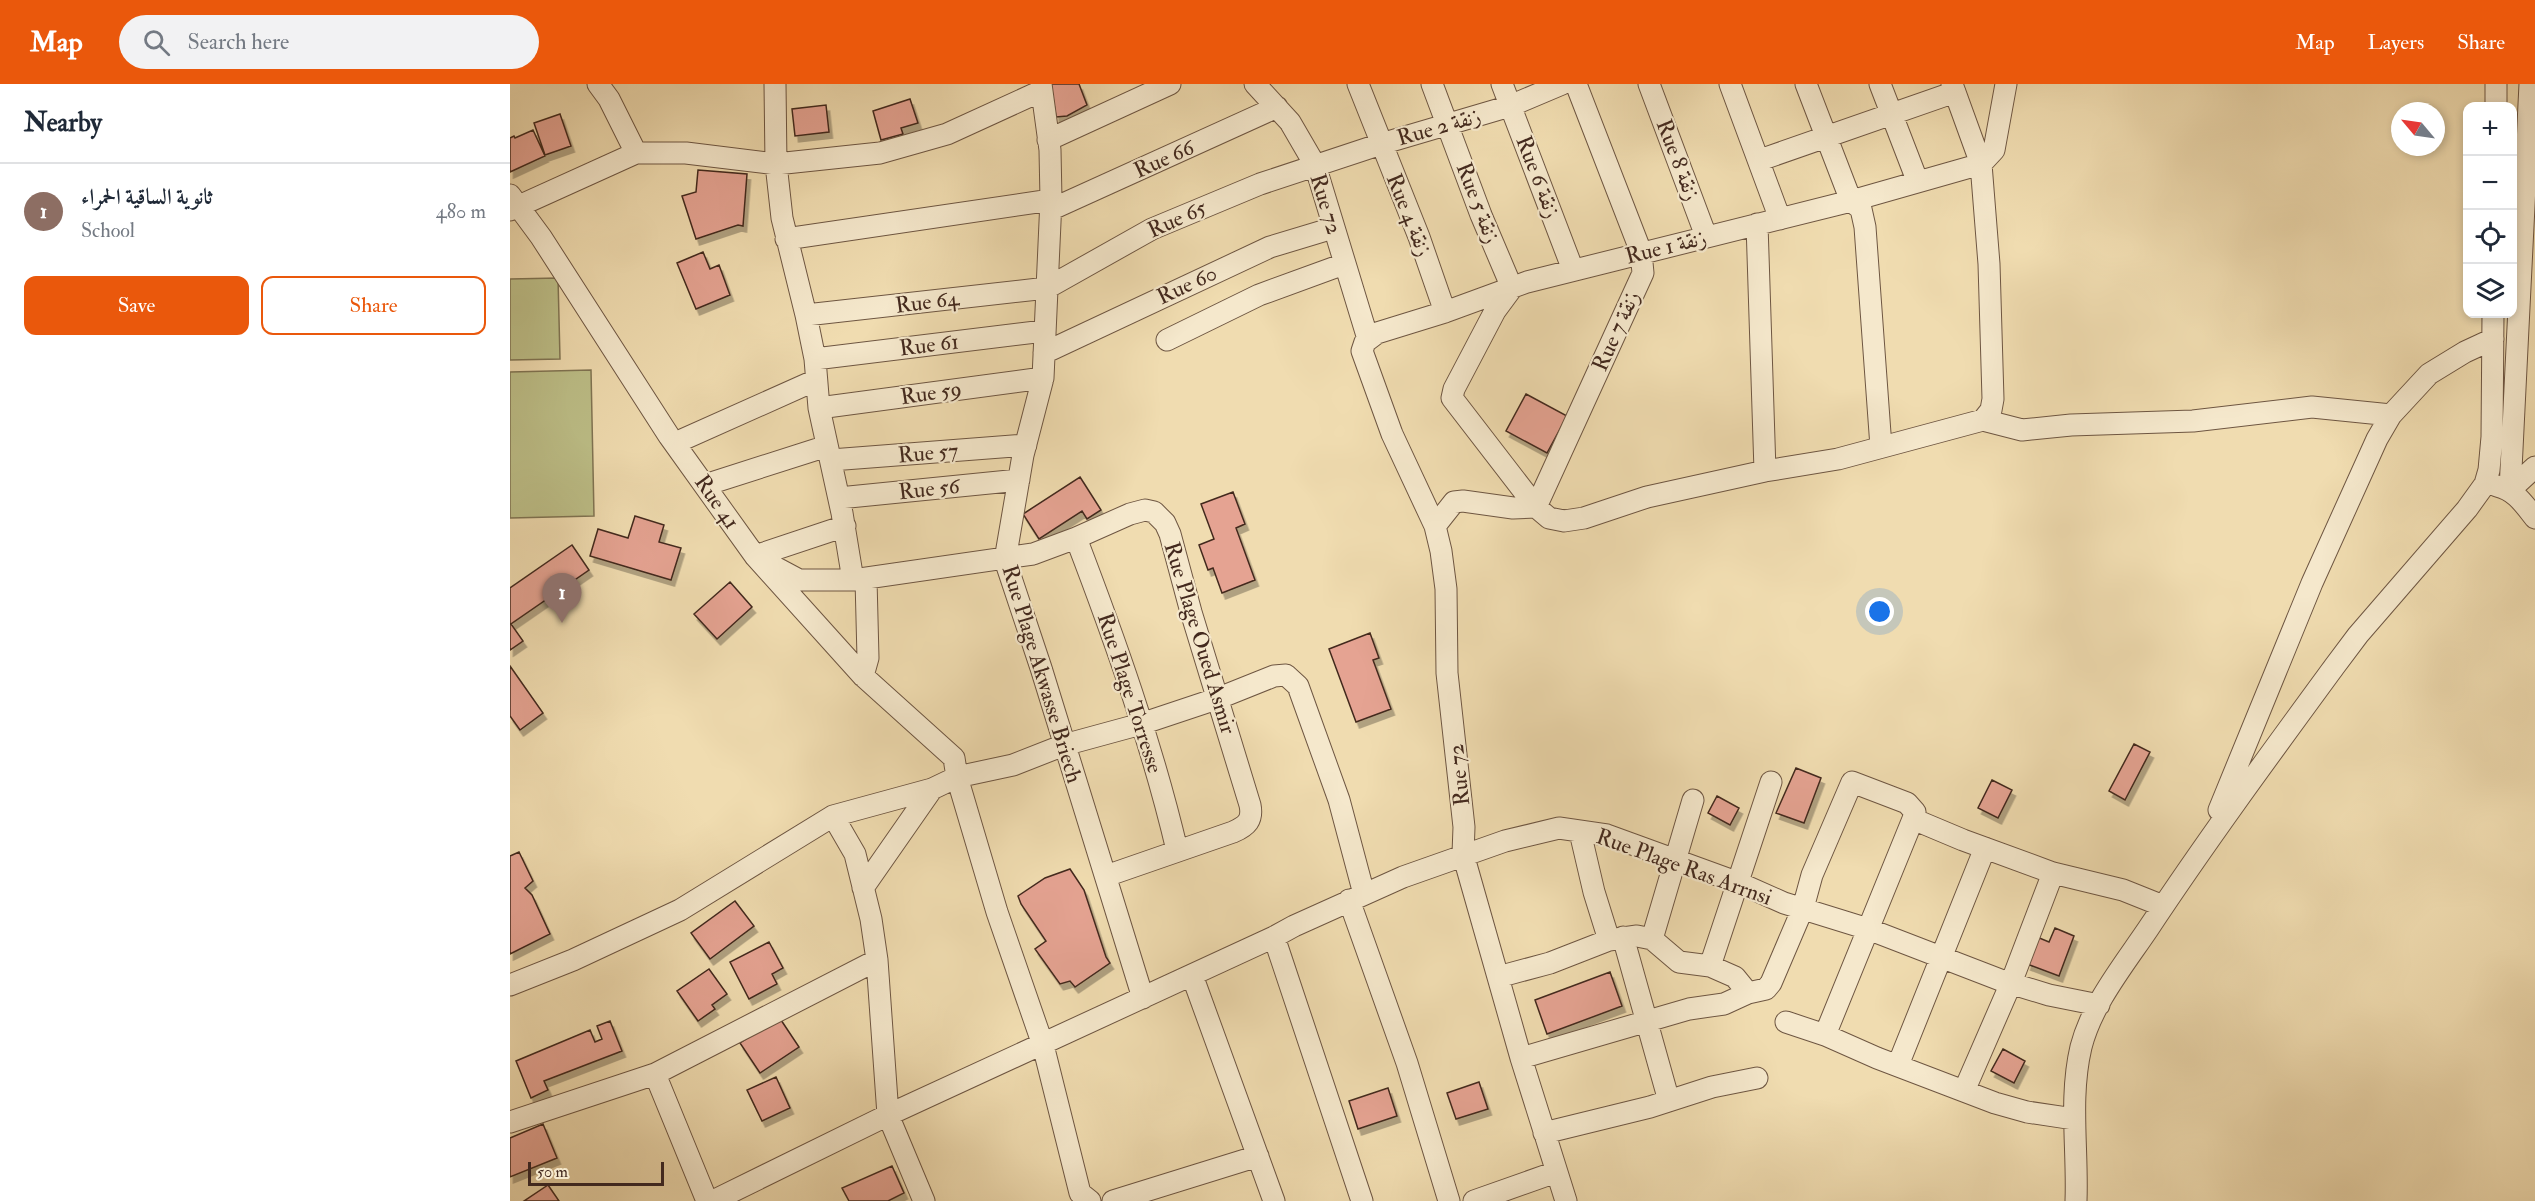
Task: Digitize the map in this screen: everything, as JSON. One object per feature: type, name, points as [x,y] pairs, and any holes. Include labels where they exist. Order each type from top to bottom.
[{"type":"street","points":[[598,84],[609,99],[636,153]]},
{"type":"street","points":[[775,84],[776,164],[786,238],[815,359],[819,408],[845,526],[860,579],[868,658],[863,676]]},
{"type":"street","points":[[1048,140],[1170,84]]},
{"type":"street","name":"Rue 72","points":[[1255,84],[1298,134],[1315,165],[1392,434],[1435,526],[1446,589],[1447,673],[1464,826],[1463,854],[1521,1058],[1566,1201]]},
{"type":"street","name":"Rue 4 زنقة","points":[[1358,84],[1419,237],[1445,312]]},
{"type":"street","name":"Rue 5 زنقة","points":[[1432,84],[1481,215],[1512,288]]},
{"type":"street","name":"Rue 6 زنقة","points":[[1502,84],[1573,270]]},
{"type":"street","name":"Rue 2 زنقة","points":[[1315,165],[1510,106],[1562,84]]},
{"type":"street","name":"Rue 7 زنقة","points":[[1536,507],[1643,273],[1641,252],[1576,84]]},
{"type":"street","name":"Rue 8 زنقة","points":[[1648,84],[1706,236]]},
{"type":"street","points":[[1730,84],[1760,159],[1780,219]]},
{"type":"street","points":[[1806,84],[1851,201],[1861,209],[1865,227],[1881,447]]},
{"type":"street","points":[[1880,84],[1917,180]]},
{"type":"street","points":[[1981,164],[1994,150],[2006,84]]},
{"type":"street","points":[[2496,84],[2496,102]]},
{"type":"street","points":[[2510,490],[2530,84]]},
{"type":"street","points":[[513,204],[636,153],[686,153],[776,164],[880,153],[947,134],[1041,87]]},
{"type":"street","name":"Rue Plage Akwasse Briech","points":[[1041,87],[1048,140],[1050,205],[1043,378],[1026,445],[1005,560],[1041,668],[1143,998]]},
{"type":"street","points":[[1760,159],[1892,114],[1954,88],[1981,164],[1989,264],[1993,399],[1991,410],[1983,420]]},
{"type":"street","name":"Rue 66","points":[[786,238],[1050,205],[1277,107]]},
{"type":"street","name":"Rue 1 زنقة","points":[[1365,345],[1393,327],[1573,270],[1851,201],[1917,180],[1981,164]]},
{"type":"street","name":"Rue 65","points":[[1047,288],[1152,229],[1260,184],[1315,165]]},
{"type":"street","name":"Rue 41","points":[[513,204],[675,443],[755,556],[863,676],[954,758],[957,777],[997,912],[1043,1045],[1080,1192],[1090,1201]]},
{"type":"street","points":[[1757,224],[1765,471]]},
{"type":"street","name":"Rue 60","points":[[1044,352],[1270,247],[1333,228]]},
{"type":"street","points":[[1167,340],[1259,295],[1344,264]]},
{"type":"street","name":"Rue 64","points":[[806,315],[1047,288]]},
{"type":"street","points":[[1512,288],[1494,311],[1454,389],[1452,398],[1536,507],[1549,518],[1564,521],[1584,518],[1647,497],[1765,471],[1838,459],[1983,420],[2022,429],[2193,421],[2312,407],[2391,415]]},
{"type":"street","points":[[2076,1201],[2074,1091],[2082,1045],[2099,1005],[2163,906],[2358,635],[2444,538],[2485,484],[2491,446],[2493,318]]},
{"type":"street","name":"Rue 61","points":[[815,359],[1044,331]]},
{"type":"street","points":[[2203,849],[2312,583],[2377,439],[2391,415],[2429,374],[2465,352],[2493,339]]},
{"type":"street","name":"Rue 59","points":[[819,408],[1043,378]]},
{"type":"street","points":[[675,443],[816,380]]},
{"type":"street","name":"Rue 57","points":[[829,453],[1026,445]]},
{"type":"street","points":[[705,485],[829,453]]},
{"type":"street","points":[[2510,490],[2535,467]]},
{"type":"street","name":"Rue 56","points":[[839,498],[1019,480]]},
{"type":"street","points":[[2485,484],[2510,490],[2535,518]]},
{"type":"street","points":[[1435,526],[1454,501],[1513,508],[1536,507]]},
{"type":"street","name":"Rue Plage Oued Asmir","points":[[1076,538],[1130,514],[1145,510],[1154,512],[1165,523],[1219,698],[1251,817],[1245,826],[1233,832],[1106,876]]},
{"type":"street","points":[[755,556],[845,526]]},
{"type":"street","points":[[755,556],[799,580],[860,579],[1005,560],[1033,554],[1076,538]]},
{"type":"street","name":"Rue Plage Torresse","points":[[1076,538],[1141,724],[1167,808],[1177,850]]},
{"type":"street","points":[[510,985],[573,960],[680,910],[833,816],[932,789],[957,777],[1013,765],[1064,745],[1141,724],[1219,698],[1274,675],[1286,675],[1298,686],[1339,800],[1357,897],[1449,1201]]},
{"type":"street","points":[[1710,966],[1771,782]]},
{"type":"street","points":[[1521,1058],[1689,1009],[1724,1004],[1748,993],[1766,989],[1771,983],[1803,908],[1812,875],[1850,784],[1854,782],[1907,803],[1914,813],[1825,1035]]},
{"type":"street","points":[[863,888],[932,789]]},
{"type":"street","points":[[1652,939],[1693,800]]},
{"type":"street","points":[[833,816],[855,854],[877,960],[888,1115],[924,1201]]},
{"type":"street","points":[[1913,819],[2053,873],[2123,890],[2163,906]]},
{"type":"street","name":"Rue Plage Ras Arrnsi","points":[[713,1201],[888,1115],[1043,1045],[1357,897],[1463,854],[1559,828],[1607,835],[1739,883],[1784,903],[1868,929],[1942,959],[2011,983],[2049,995],[2099,1005]]},
{"type":"street","points":[[1580,832],[1594,892],[1616,938],[1648,1021],[1669,1101]]},
{"type":"street","points":[[1898,1065],[1985,848]]},
{"type":"street","points":[[1964,1091],[2011,983],[2053,873]]},
{"type":"street","points":[[1274,937],[1362,1201]]},
{"type":"street","points":[[1498,976],[1550,963],[1616,938],[1652,939],[1679,962],[1710,966],[1736,977],[1748,993]]},
{"type":"street","points":[[510,1122],[655,1074],[877,960]]},
{"type":"street","points":[[1192,975],[1274,1201]]},
{"type":"street","points":[[1786,1022],[1825,1035],[2005,1106],[2074,1119]]},
{"type":"street","points":[[655,1074],[695,1166],[707,1201]]},
{"type":"street","points":[[1544,1133],[1669,1101],[1712,1087],[1757,1078]]},
{"type":"street","points":[[1113,1201],[1258,1156]]},
{"type":"street","points":[[1474,1201],[1556,1172]]},
{"type":"green space","points":[[558,278],[560,359],[510,360],[510,279]]},
{"type":"green space","points":[[591,370],[594,516],[510,518],[510,372]]},
{"type":"building","points":[[1051,84],[1079,84],[1087,105],[1067,116],[1056,117]]},
{"type":"building","points":[[910,99],[918,123],[901,128],[903,134],[881,140],[873,111]]},
{"type":"building","points":[[826,105],[829,132],[795,136],[792,109]]},
{"type":"building","points":[[560,114],[571,146],[545,155],[534,123]]},
{"type":"building","points":[[533,130],[545,156],[510,172],[510,138]]},
{"type":"building","points":[[698,170],[747,174],[743,226],[738,225],[696,239],[682,196],[696,192]]},
{"type":"building","points":[[703,252],[710,269],[719,265],[730,295],[696,309],[677,263]]},
{"type":"building","points":[[1526,394],[1567,416],[1547,453],[1506,431]]},
{"type":"building","points":[[1080,477],[1101,510],[1087,519],[1082,511],[1039,539],[1023,514]]},
{"type":"building","points":[[1233,492],[1245,524],[1236,528],[1255,580],[1222,593],[1213,568],[1208,570],[1199,545],[1214,539],[1201,504]]},
{"type":"building","points":[[635,516],[664,525],[659,542],[681,548],[671,580],[590,556],[598,529],[628,538]]},
{"type":"building","points":[[572,545],[589,570],[511,624],[523,641],[510,650],[510,588]]},
{"type":"building","points":[[730,582],[752,607],[717,639],[694,614]]},
{"type":"building","points":[[1370,633],[1379,658],[1373,660],[1391,709],[1356,722],[1329,649]]},
{"type":"building","points":[[510,666],[543,713],[520,730],[510,716]]},
{"type":"building","points":[[2134,744],[2150,752],[2125,800],[2109,791]]},
{"type":"building","points":[[1796,768],[1821,778],[1804,823],[1776,813]]},
{"type":"building","points":[[1992,780],[2012,790],[1998,818],[1978,808]]},
{"type":"building","points":[[1717,796],[1739,808],[1730,825],[1708,813]]},
{"type":"building","points":[[519,852],[533,881],[525,888],[532,895],[550,934],[510,954],[510,856]]},
{"type":"building","points":[[1070,869],[1084,890],[1110,963],[1075,987],[1070,981],[1060,984],[1035,949],[1046,941],[1018,896],[1045,878]]},
{"type":"building","points":[[735,901],[754,926],[710,959],[691,933]]},
{"type":"building","points":[[2055,928],[2074,936],[2059,976],[2027,964],[2037,937],[2049,942]]},
{"type":"building","points":[[769,942],[783,968],[772,974],[777,984],[749,999],[730,962]]},
{"type":"building","points":[[709,969],[727,994],[712,1005],[715,1009],[698,1021],[677,991]]},
{"type":"building","points":[[1610,972],[1622,1006],[1547,1034],[1535,1000]]},
{"type":"building","points":[[779,1017],[799,1047],[760,1073],[740,1043]]},
{"type":"building","points":[[610,1021],[622,1051],[544,1081],[548,1090],[531,1098],[516,1061],[590,1030],[595,1042],[602,1039],[597,1026]]},
{"type":"building","points":[[2003,1049],[2025,1061],[2014,1083],[1991,1071]]},
{"type":"building","points":[[776,1077],[790,1108],[762,1121],[747,1090]]},
{"type":"building","points":[[1479,1082],[1488,1109],[1456,1119],[1447,1093]]},
{"type":"building","points":[[1388,1088],[1397,1116],[1358,1129],[1349,1101]]},
{"type":"building","points":[[543,1124],[557,1158],[510,1177],[510,1138]]},
{"type":"building","points":[[892,1166],[904,1193],[888,1201],[849,1201],[842,1188]]},
{"type":"building","points":[[548,1185],[559,1201],[524,1201]]},
{"type":"place","name":"ثانوية الساقية الحمراء","points":[[562,623]]}]
